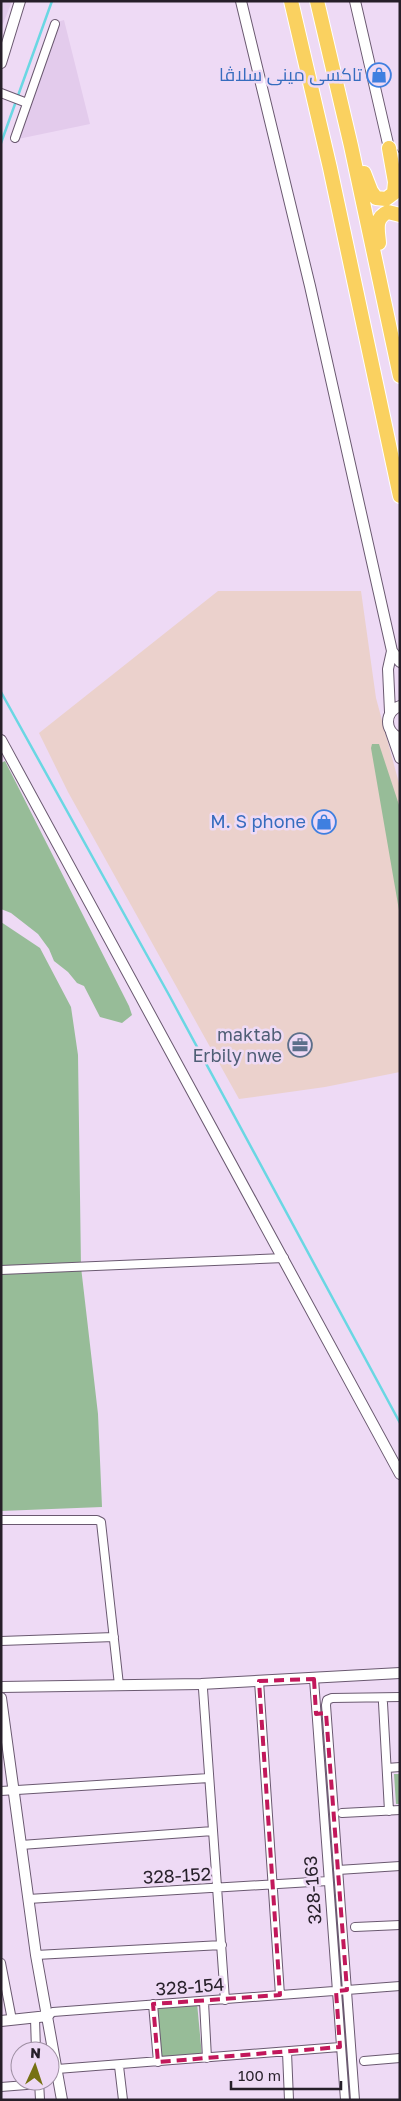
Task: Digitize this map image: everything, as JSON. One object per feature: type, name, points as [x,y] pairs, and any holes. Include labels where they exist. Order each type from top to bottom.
[{"type":"highway","points":[[291,1],[330,168],[400,496]]},
{"type":"highway","points":[[317,1],[351,146],[400,376]]},
{"type":"highway","points":[[351,146],[370,191],[390,207]]},
{"type":"highway","points":[[385,308],[378,226],[390,207],[395,187],[389,148]]},
{"type":"street","points":[[1,63],[20,1]]},
{"type":"street","points":[[241,1],[310,286],[392,651],[400,662]]},
{"type":"street","points":[[354,1],[389,148],[400,163]]},
{"type":"street","points":[[15,138],[24,102],[55,24]]},
{"type":"street","points":[[5,95],[24,102]]},
{"type":"street","points":[[392,651],[388,669],[390,712],[387,722],[395,735],[400,758]]},
{"type":"street","points":[[390,712],[400,706]]},
{"type":"street","points":[[1,740],[400,1474]]},
{"type":"street","points":[[1,1270],[284,1258]]},
{"type":"street","points":[[1,1520],[97,1520],[101,1522],[119,1685]]},
{"type":"street","points":[[1,1641],[114,1638]]},
{"type":"street","points":[[1,1687],[259,1681],[400,1673]]},
{"type":"street","name":"328-163","points":[[314,1679],[345,2100]]},
{"type":"street","points":[[259,1681],[280,1995]]},
{"type":"street","points":[[204,1690],[226,2000]]},
{"type":"street","points":[[355,2100],[326,1713],[327,1700],[332,1698],[400,1697]]},
{"type":"street","points":[[1,1698],[36,1955],[52,2041]]},
{"type":"street","points":[[383,1703],[389,1811]]},
{"type":"street","points":[[316,1714],[326,1713]]},
{"type":"street","points":[[386,1768],[400,1767]]},
{"type":"street","points":[[1,1790],[209,1778]]},
{"type":"street","points":[[342,1813],[400,1810]]},
{"type":"street","points":[[21,1845],[213,1831]]},
{"type":"street","points":[[338,1870],[400,1866]]},
{"type":"street","name":"328-152","points":[[28,1900],[328,1881]]},
{"type":"street","points":[[355,1927],[400,1924]]},
{"type":"street","points":[[36,1955],[222,1945]]},
{"type":"street","points":[[1,1963],[12,2020]]},
{"type":"street","name":"328-154","points":[[48,2016],[53,2012],[400,1986]]},
{"type":"street","points":[[204,2002],[208,2058]]},
{"type":"street","points":[[153,2004],[158,2062]]},
{"type":"street","points":[[1,2021],[48,2016]]},
{"type":"street","points":[[35,2018],[36,2041]]},
{"type":"street","points":[[60,2070],[340,2047]]},
{"type":"street","points":[[287,2052],[289,2100]]},
{"type":"street","points":[[364,2060],[400,2058]]},
{"type":"street","points":[[119,2066],[123,2100]]},
{"type":"highlighted area","points":[[314,1679],[316,1714],[326,1713],[347,1990],[336,1991],[340,2047],[158,2062],[153,2004],[280,1995],[259,1681]]},
{"type":"shaded area","points":[[1,1],[12,1],[1,29]]},
{"type":"shaded area","points":[[64,20],[90,124],[18,139],[57,22]]},
{"type":"shaded area","points":[[218,591],[361,591],[376,698],[400,787],[400,1072],[325,1087],[239,1099],[68,792],[39,733]]},
{"type":"green space","points":[[372,744],[379,744],[400,808],[400,916],[371,748]]},
{"type":"green space","points":[[5,761],[129,1006],[132,1015],[122,1023],[100,1017],[84,986],[77,983],[68,972],[54,961],[49,949],[38,934],[11,913],[1,909],[1,763]]},
{"type":"green space","points":[[1,922],[40,948],[71,1007],[78,1055],[81,1267],[98,1414],[102,1507],[1,1511]]},
{"type":"green space","points":[[394,1774],[400,1774],[400,1804],[396,1804]]},
{"type":"green space","points":[[197,2003],[202,2056],[160,2061],[157,2007]]},
{"type":"waterway","points":[[1,143],[52,1]]},
{"type":"waterway","points":[[1,692],[169,995],[400,1423]]},
{"type":"place","name":"تاکسی مینی سلاڤا","points":[[379,75]]},
{"type":"place","name":"M. S phone","points":[[324,822]]},
{"type":"place","name":"maktab Erbily nwe","points":[[300,1045]]}]
